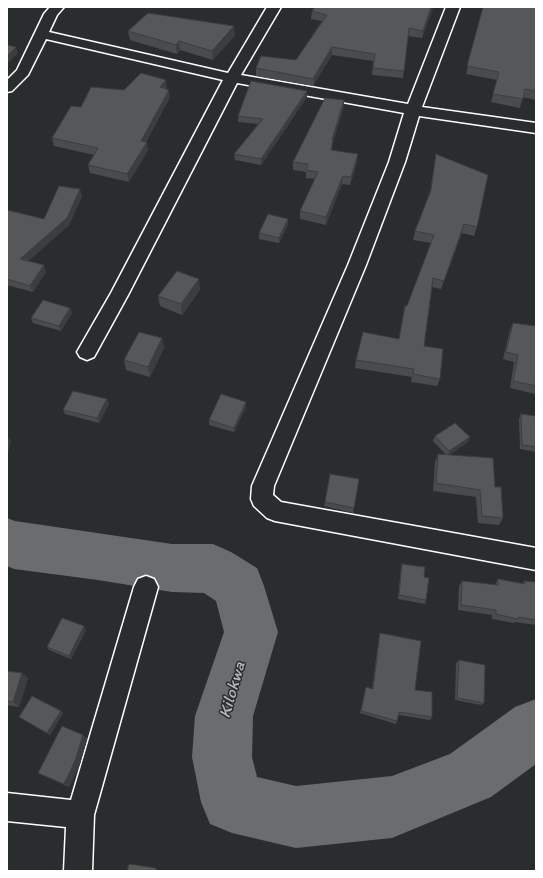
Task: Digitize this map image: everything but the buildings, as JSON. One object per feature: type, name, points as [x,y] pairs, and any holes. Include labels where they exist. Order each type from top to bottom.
[{"type":"street","points":[[7,88],[23,72],[40,34],[51,14],[57,7]]},
{"type":"street","points":[[87,352],[232,78],[274,7]]},
{"type":"street","points":[[453,7],[413,110],[397,162],[363,251],[263,486],[262,499],[275,511],[536,559]]},
{"type":"street","points":[[40,34],[232,78],[413,110],[536,128]]},
{"type":"street","points":[[78,871],[80,815],[146,587]]},
{"type":"street","points":[[7,807],[80,815]]},
{"type":"waterway","name":"Kilokwa","points":[[7,542],[14,545],[98,556],[172,568],[213,569],[238,586],[251,632],[224,716],[222,757],[232,802],[296,817],[392,807],[470,776],[536,728]]}]
